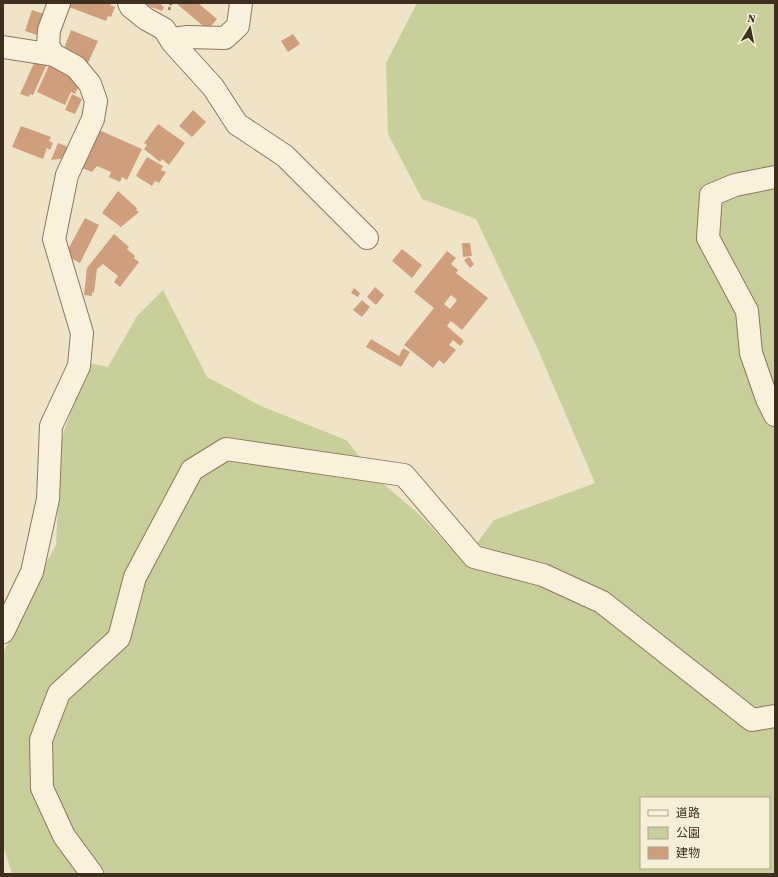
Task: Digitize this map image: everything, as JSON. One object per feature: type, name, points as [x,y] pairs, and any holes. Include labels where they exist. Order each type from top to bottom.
[{"type":"street","points":[[54,55],[48,46],[49,30],[59,3]]},
{"type":"street","points":[[129,3],[131,7],[146,19],[164,29],[213,87],[237,124],[285,156],[367,238]]},
{"type":"street","points":[[171,39],[188,36],[225,38],[238,26],[241,3]]},
{"type":"street","points":[[3,47],[54,55],[76,67],[90,84],[96,101],[93,119],[68,175],[54,239],[82,333],[79,366],[51,426],[48,499],[32,572],[3,632]]},
{"type":"street","points":[[775,177],[735,185],[711,195],[708,238],[747,311],[751,353],[767,399],[775,415]]},
{"type":"street","points":[[92,874],[64,836],[42,788],[41,740],[59,693],[119,638],[135,577],[192,470],[226,449],[404,475],[474,558],[543,575],[602,602],[752,720],[775,716]]},
{"type":"green space","points":[[417,3],[775,3],[775,874],[12,874],[3,845],[3,654],[26,600],[56,545],[61,440],[88,363],[108,367],[137,316],[163,290],[207,377],[261,406],[346,440],[381,482],[420,515],[463,562],[494,520],[595,483],[539,352],[476,219],[422,199],[388,134],[386,63]]},
{"type":"building","points":[[67,3],[111,3],[110,5],[115,7],[111,17],[108,16],[106,21],[66,6]]},
{"type":"building","points":[[144,3],[162,3],[161,5],[164,7],[162,11]]},
{"type":"building","points":[[198,3],[217,19],[208,30],[177,4]]},
{"type":"building","points":[[32,10],[47,15],[40,36],[25,31]]},
{"type":"building","points":[[71,30],[98,41],[88,63],[63,51]]},
{"type":"building","points":[[293,34],[300,44],[288,52],[281,41]]},
{"type":"building","points":[[36,59],[47,64],[33,95],[30,94],[29,97],[20,94]]},
{"type":"building","points":[[50,63],[71,73],[69,77],[80,83],[75,94],[71,92],[65,105],[37,92]]},
{"type":"building","points":[[72,94],[82,99],[75,114],[65,110]]},
{"type":"building","points":[[193,110],[206,122],[192,137],[179,126]]},
{"type":"building","points":[[158,124],[185,143],[169,165],[162,159],[160,162],[144,149],[147,145],[144,143]]},
{"type":"building","points":[[21,126],[51,137],[49,141],[53,143],[50,150],[47,148],[43,159],[12,147]]},
{"type":"building","points":[[99,130],[142,149],[127,180],[122,177],[120,182],[109,177],[111,172],[97,166],[92,172],[82,168]]},
{"type":"building","points":[[58,143],[71,148],[68,158],[51,160]]},
{"type":"building","points":[[147,157],[163,166],[161,170],[166,172],[159,183],[155,181],[152,186],[136,176]]},
{"type":"building","points":[[118,191],[137,208],[136,210],[139,212],[121,227],[102,213]]},
{"type":"building","points":[[85,218],[99,225],[80,263],[65,255]]},
{"type":"building","points":[[114,234],[129,247],[127,249],[139,262],[120,287],[114,282],[118,276],[103,264],[97,269],[94,293],[92,292],[92,296],[84,295],[87,268]]},
{"type":"building","points":[[462,243],[470,243],[472,256],[463,257]]},
{"type":"building","points":[[402,249],[422,265],[412,278],[392,261]]},
{"type":"building","points":[[447,251],[456,258],[451,264],[458,270],[456,273],[488,298],[462,330],[451,321],[447,326],[464,341],[460,346],[453,340],[449,345],[456,350],[444,364],[439,360],[433,368],[404,345],[434,308],[414,292]],"holes":[[[451,295],[457,300],[450,309],[444,304]]]},
{"type":"building","points":[[469,257],[474,264],[470,268],[464,260]]},
{"type":"building","points":[[375,287],[384,295],[376,305],[367,297]]},
{"type":"building","points":[[354,288],[360,293],[358,297],[351,293]]},
{"type":"building","points":[[362,300],[370,307],[362,317],[353,310]]},
{"type":"building","points":[[371,339],[399,356],[403,348],[410,352],[401,367],[366,347]]}]
